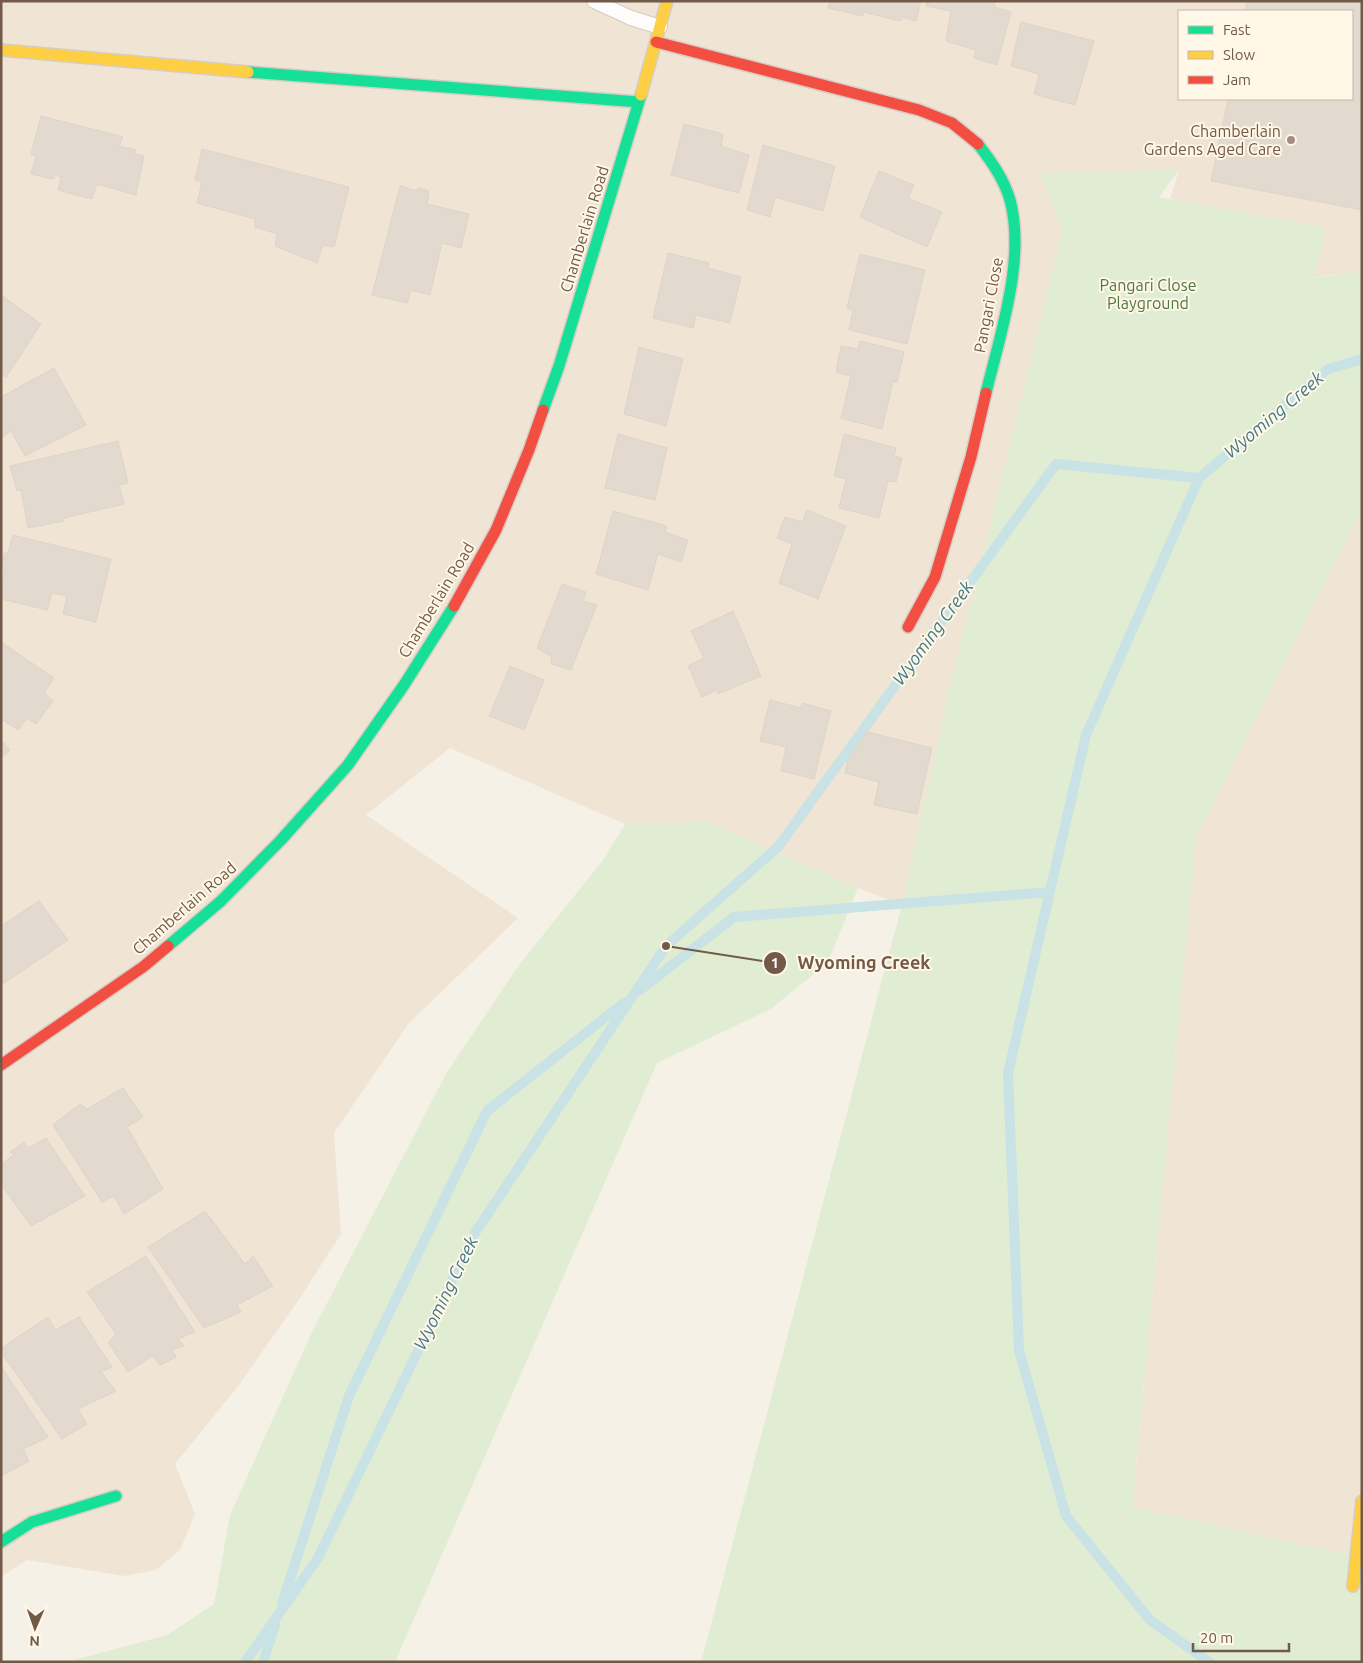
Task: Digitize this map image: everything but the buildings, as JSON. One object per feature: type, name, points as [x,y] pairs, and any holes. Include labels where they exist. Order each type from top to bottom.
[{"type":"street","name":"Chamberlain Road","points":[[1,1065],[142,967],[221,901],[281,840],[348,765],[404,685],[449,614],[496,530],[529,450],[559,366],[639,102],[667,1]]},
{"type":"street","name":"Pangari Close","points":[[656,42],[920,110],[952,123],[977,143],[997,170],[1010,200],[1015,233],[1014,263],[1009,295],[971,457],[935,577],[908,627]]},
{"type":"street","points":[[1,50],[639,102]]},
{"type":"street","points":[[1,1542],[32,1522],[116,1496]]},
{"type":"street","points":[[1353,1586],[1362,1501]]},
{"type":"lane","points":[[594,1],[631,18],[660,27]]},
{"type":"shaded area","points":[[1,1],[1362,1],[1362,271],[1301,279],[1326,228],[1170,199],[1179,170],[1039,173],[1047,188],[1062,232],[948,700],[902,905],[858,888],[708,822],[625,824],[450,748],[366,815],[518,918],[409,1023],[334,1133],[341,1234],[300,1298],[239,1385],[175,1464],[195,1514],[180,1550],[156,1570],[124,1576],[27,1560],[1,1577]]},
{"type":"shaded area","points":[[1362,510],[1362,1558],[1132,1508],[1196,837]]},
{"type":"green space","name":"Pangari Close Playground","points":[[1179,170],[1159,197],[1326,228],[1314,278],[1362,271],[1362,510],[1196,837],[1132,1507],[1362,1558],[1362,1662],[701,1662],[902,905],[947,700],[1062,232],[1047,188],[1039,173]]},
{"type":"green space","points":[[708,822],[858,888],[828,962],[771,1009],[657,1063],[395,1662],[66,1662],[167,1635],[214,1604],[230,1515],[311,1334],[447,1072],[519,965],[603,860],[625,824]]},
{"type":"waterway","name":"Wyoming Creek","points":[[245,1662],[318,1558],[475,1233],[666,946],[778,847],[1056,464],[1199,478],[1328,369],[1362,359]]},
{"type":"waterway","points":[[1199,478],[1086,735],[1008,1073],[1019,1350],[1066,1516],[1150,1620],[1209,1662]]},
{"type":"waterway","points":[[640,990],[734,917],[1050,892]]},
{"type":"waterway","points":[[282,1604],[349,1396],[487,1111],[625,1002]]},
{"type":"waterway","points":[[263,1662],[275,1625]]},
{"type":"traffic: fast","points":[[248,72],[639,102]]},
{"type":"traffic: fast","points":[[543,410],[559,366],[641,95]]},
{"type":"traffic: fast","points":[[978,144],[997,170],[1010,200],[1014,223],[1015,247],[1009,297],[986,393]]},
{"type":"traffic: fast","points":[[168,946],[221,901],[281,840],[348,765],[404,685],[454,606]]},
{"type":"traffic: fast","points":[[1,1542],[32,1522],[116,1496]]},
{"type":"traffic: slow","points":[[641,95],[667,1]]},
{"type":"traffic: slow","points":[[1,50],[248,72]]},
{"type":"traffic: slow","points":[[1353,1586],[1362,1501]]},
{"type":"traffic: jam","points":[[656,42],[919,110],[952,123],[978,144]]},
{"type":"traffic: jam","points":[[908,627],[935,577],[971,457],[986,393]]},
{"type":"traffic: jam","points":[[454,606],[496,530],[529,450],[543,410]]},
{"type":"traffic: jam","points":[[1,1065],[143,967],[168,946]]},
{"type":"place","name":"Chamberlain Gardens Aged Care","points":[[1291,140]]},
{"type":"place","name":"Wyoming Creek","points":[[666,946]]}]
